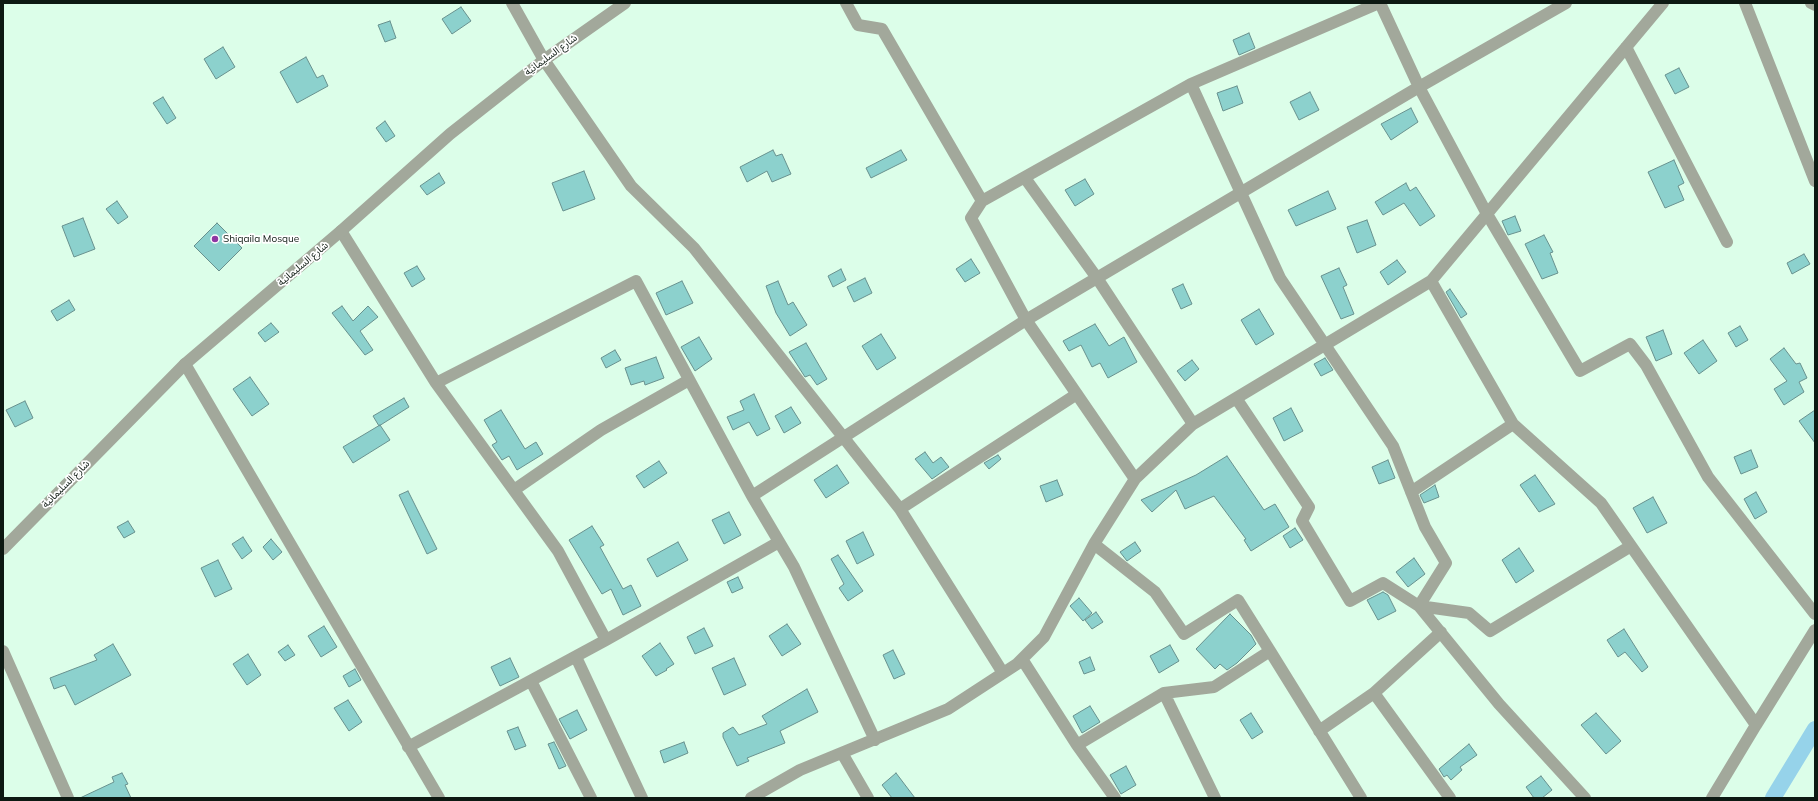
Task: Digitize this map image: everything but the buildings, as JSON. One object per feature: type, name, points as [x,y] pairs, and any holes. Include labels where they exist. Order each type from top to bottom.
[{"type":"street","points":[[512,3],[544,60],[631,186],[694,248],[900,509],[1003,673]]},
{"type":"street","name":"شارع السليمانية","points":[[3,549],[185,364],[341,231],[450,134],[544,60],[625,3]]},
{"type":"street","points":[[846,3],[858,25],[882,29],[982,201]]},
{"type":"street","points":[[1135,480],[1026,320],[971,218],[982,201],[1191,84],[1379,3],[1419,87],[1487,214],[1580,371],[1630,344],[1646,366],[1708,478],[1815,614]]},
{"type":"street","points":[[752,496],[1026,320],[1419,87],[1566,3]]},
{"type":"street","points":[[750,798],[800,770],[948,709],[1022,659],[1044,637],[1094,544],[1135,480],[1193,424],[1431,280],[1663,3]]},
{"type":"street","points":[[1745,3],[1815,181]]},
{"type":"street","points":[[1812,3],[1815,6]]},
{"type":"street","points":[[1626,47],[1727,242]]},
{"type":"street","points":[[1191,84],[1242,192],[1280,278],[1393,446],[1425,527],[1446,563],[1419,606]]},
{"type":"street","points":[[1025,178],[1097,278],[1193,424]]},
{"type":"street","points":[[341,231],[436,383],[558,551],[606,640]]},
{"type":"street","points":[[1431,280],[1513,424],[1601,503],[1756,725]]},
{"type":"street","points":[[436,383],[636,281],[752,496],[794,566],[875,740]]},
{"type":"street","points":[[185,364],[439,798]]},
{"type":"street","points":[[514,490],[601,430],[689,380]]},
{"type":"street","points":[[900,509],[1077,394]]},
{"type":"street","points":[[1236,398],[1309,507],[1302,520],[1350,601],[1383,583],[1419,606],[1499,704],[1586,798]]},
{"type":"street","points":[[1411,492],[1513,424]]},
{"type":"street","points":[[408,747],[576,657],[779,542]]},
{"type":"street","points":[[1094,544],[1155,592],[1184,634],[1238,600],[1319,731],[1357,797]]},
{"type":"street","points":[[1419,606],[1469,613],[1490,631],[1631,546]]},
{"type":"street","points":[[1712,798],[1815,630]]},
{"type":"street","points":[[1319,731],[1374,693],[1441,632]]},
{"type":"street","points":[[3,650],[68,798]]},
{"type":"street","points":[[1077,745],[1164,693],[1214,687],[1270,651]]},
{"type":"street","points":[[576,657],[642,798]]},
{"type":"street","points":[[1022,659],[1077,745],[1115,798]]},
{"type":"street","points":[[531,681],[591,798]]},
{"type":"street","points":[[1164,693],[1216,798]]},
{"type":"street","points":[[1374,693],[1450,798]]},
{"type":"street","points":[[842,753],[868,798]]},
{"type":"waterway","points":[[1773,798],[1815,729]]},
{"type":"place","name":"Shiqaila Mosque","points":[[215,239]]}]
